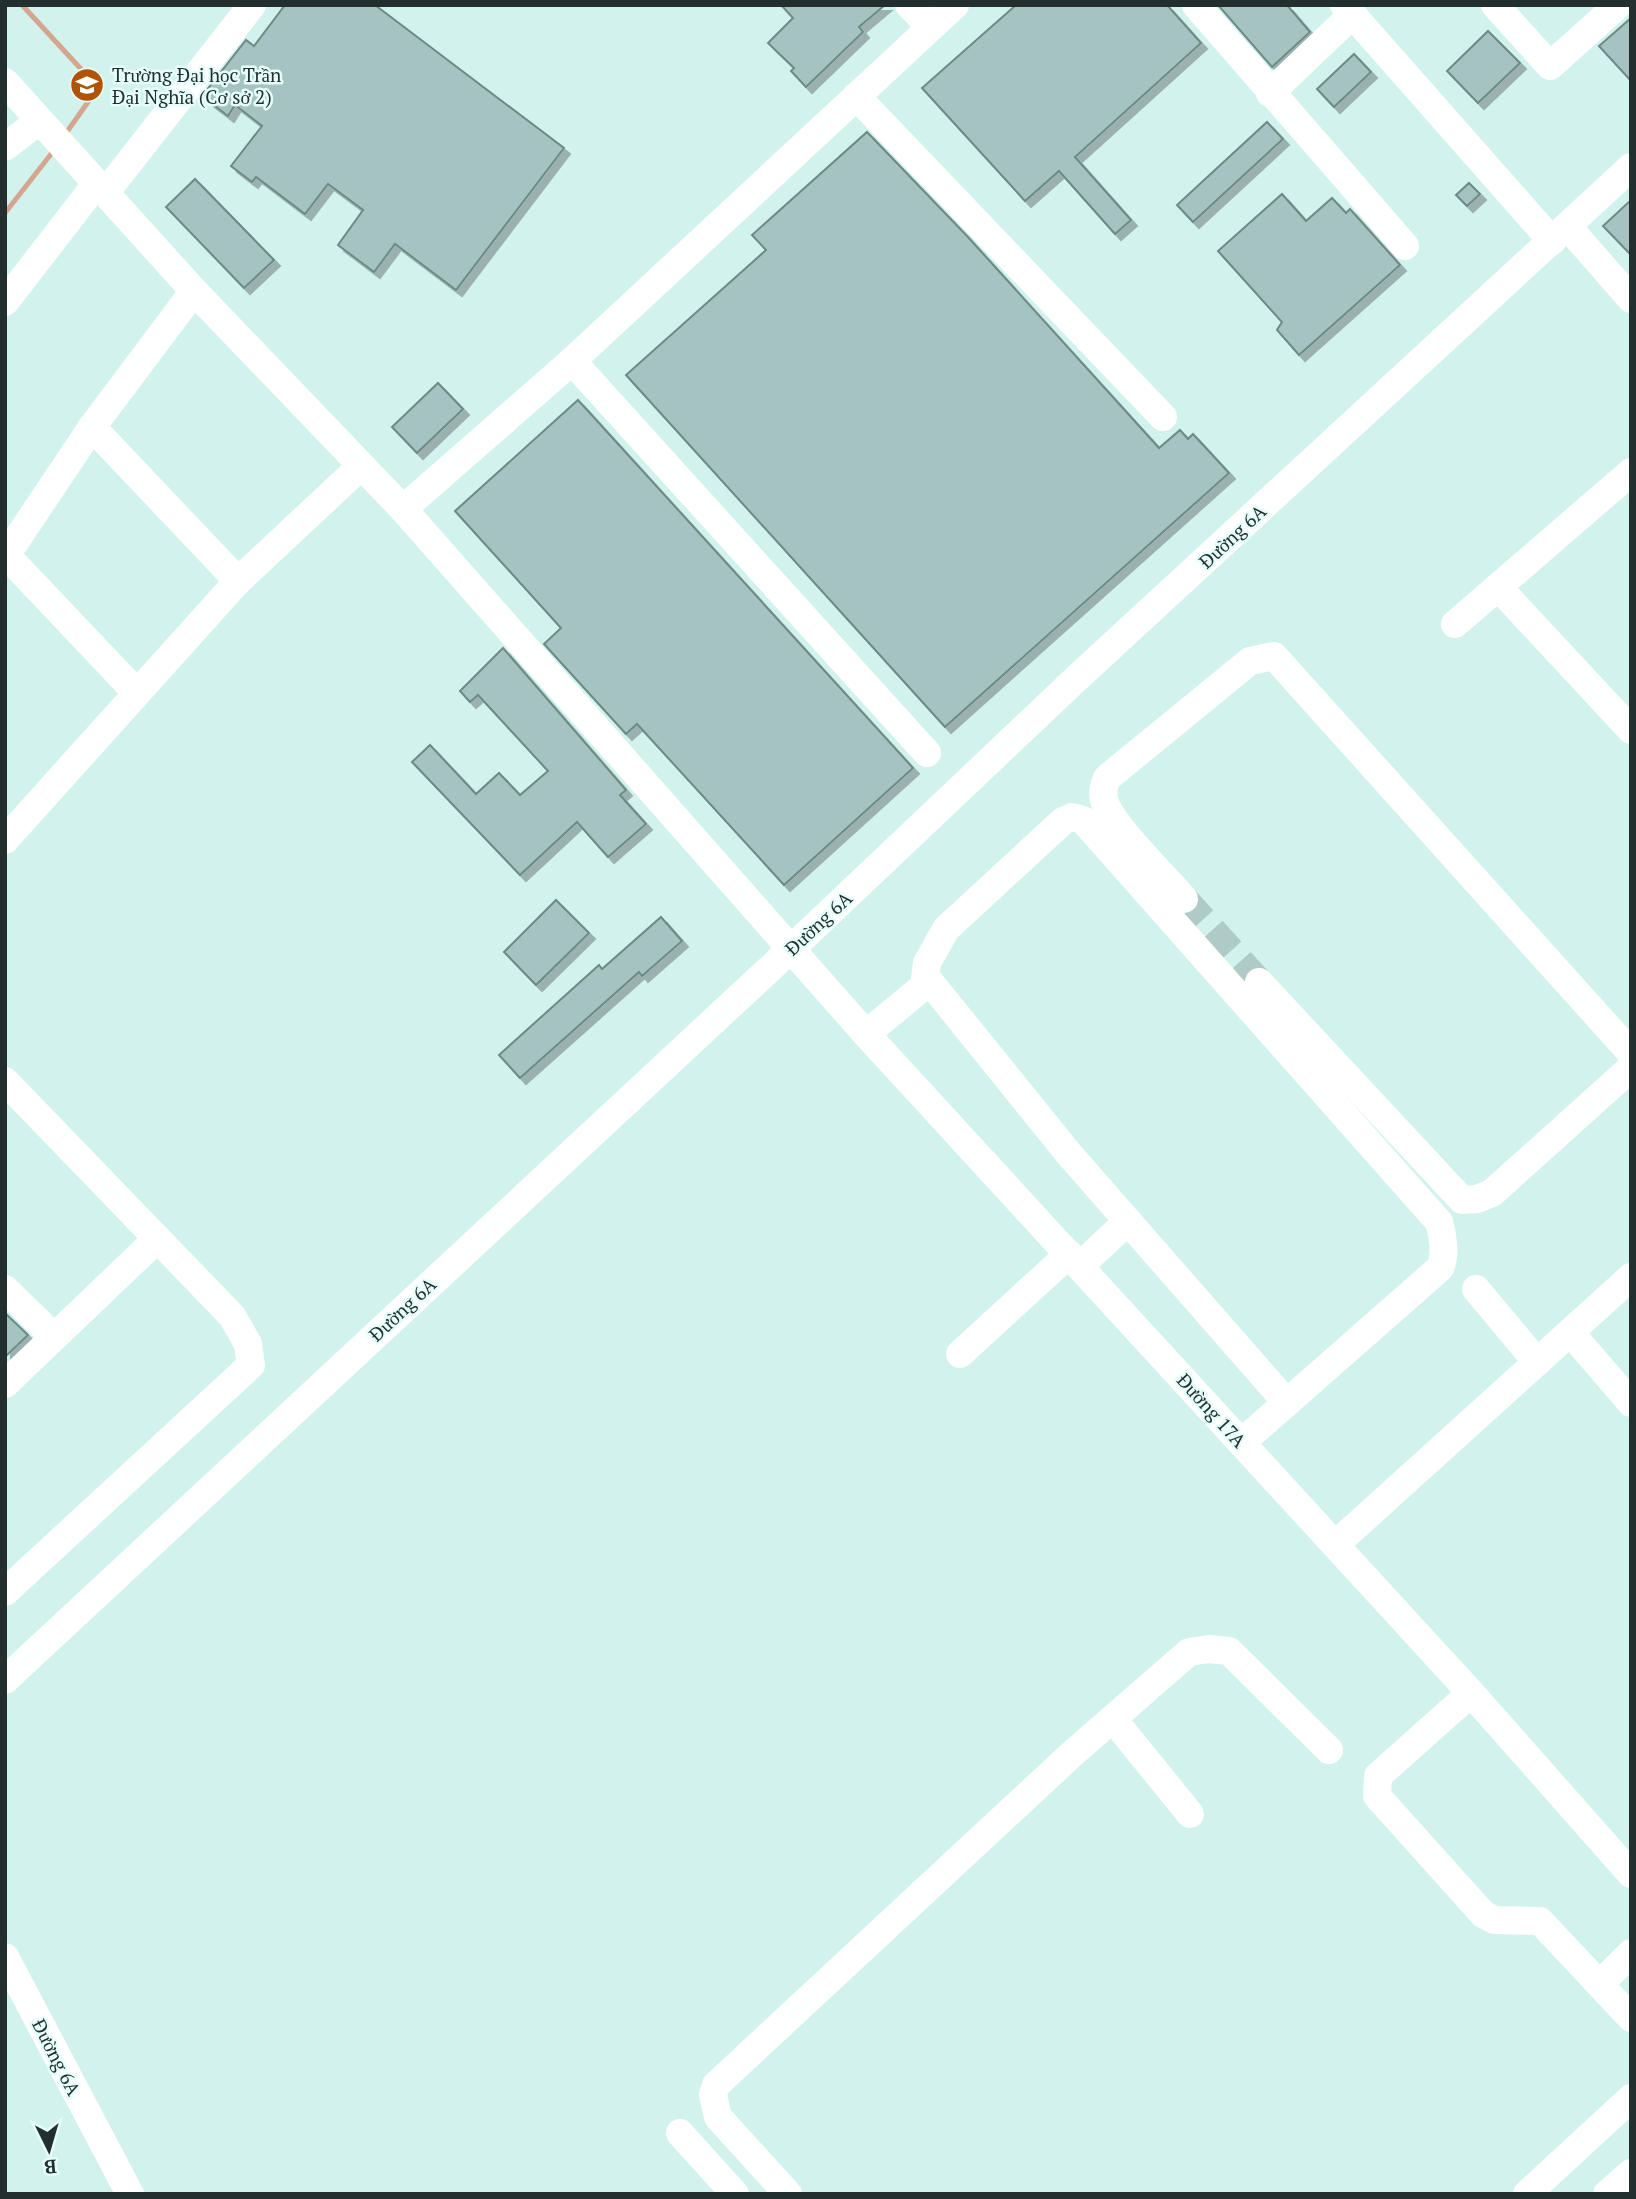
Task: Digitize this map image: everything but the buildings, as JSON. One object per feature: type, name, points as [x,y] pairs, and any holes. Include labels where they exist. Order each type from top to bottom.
[{"type":"street","points":[[5,302],[97,183],[252,5]]},
{"type":"street","points":[[909,5],[931,27]]},
{"type":"street","points":[[402,509],[572,361],[955,5]]},
{"type":"street","points":[[1196,5],[1405,246]]},
{"type":"street","points":[[1495,5],[1550,66],[1618,5]]},
{"type":"street","points":[[1270,93],[1348,10],[1560,234],[1631,299]]},
{"type":"street","points":[[5,82],[97,183]]},
{"type":"street","points":[[856,96],[1164,417]]},
{"type":"street","points":[[5,147],[43,125]]},
{"type":"street","name":"Đường 6A","points":[[5,1679],[792,948],[1077,678],[1631,167]]},
{"type":"street","name":"Đường 17A","points":[[97,183],[194,291],[402,509],[508,633],[866,1034],[1336,1544],[1631,1874]]},
{"type":"street","points":[[135,691],[6,555],[92,427],[194,291]]},
{"type":"street","points":[[572,361],[927,753]]},
{"type":"street","points":[[92,427],[238,581]]},
{"type":"street","points":[[5,840],[135,691],[238,581],[360,467]]},
{"type":"street","points":[[1455,624],[1631,472]]},
{"type":"street","points":[[1498,587],[1631,730]]},
{"type":"street","points":[[1184,899],[1117,824],[1104,802],[1103,791],[1107,778],[1250,661],[1274,656],[1631,1053]]},
{"type":"street","points":[[866,1034],[924,986],[927,963],[946,929],[1063,821],[1072,817],[1083,820],[1439,1222],[1443,1252],[1440,1268],[1241,1443]]},
{"type":"street","points":[[926,977],[1069,1154],[1287,1403]]},
{"type":"street","points":[[1259,982],[1462,1200],[1477,1199],[1492,1193],[1631,1068]]},
{"type":"street","points":[[5,1082],[232,1316],[248,1344],[251,1365],[5,1592]]},
{"type":"street","points":[[960,1354],[1075,1259],[1128,1221]]},
{"type":"street","points":[[5,1384],[157,1239]]},
{"type":"street","points":[[1336,1544],[1631,1277]]},
{"type":"street","points":[[5,1289],[54,1337]]},
{"type":"street","points":[[1476,1289],[1537,1362]]},
{"type":"street","points":[[1570,1332],[1631,1403]]},
{"type":"street","points":[[788,2194],[718,2117],[713,2095],[716,2085],[1072,1754],[1189,1652],[1209,1649],[1228,1651],[1329,1750]]},
{"type":"street","points":[[1471,1693],[1378,1776],[1377,1796],[1483,1914],[1494,1920],[1540,1921],[1631,2018]]},
{"type":"street","points":[[1113,1719],[1190,1814]]},
{"type":"street","points":[[1600,1984],[1631,1953]]},
{"type":"street","name":"Đường 6A","points":[[5,1956],[130,2194]]},
{"type":"street","points":[[1527,2194],[1631,2098]]},
{"type":"street","points":[[680,2133],[735,2194]]},
{"type":"street","points":[[1607,2194],[1631,2173]]},
{"type":"waterway","points":[[22,5],[93,82],[88,102],[64,136]]},
{"type":"waterway","points":[[5,213],[55,149]]},
{"type":"tunnel","points":[[1184,899],[1259,982]]},
{"type":"place","name":"Trường Đại học Trần Đại Nghĩa (Cơ sở 2)","points":[[87,85]]}]
